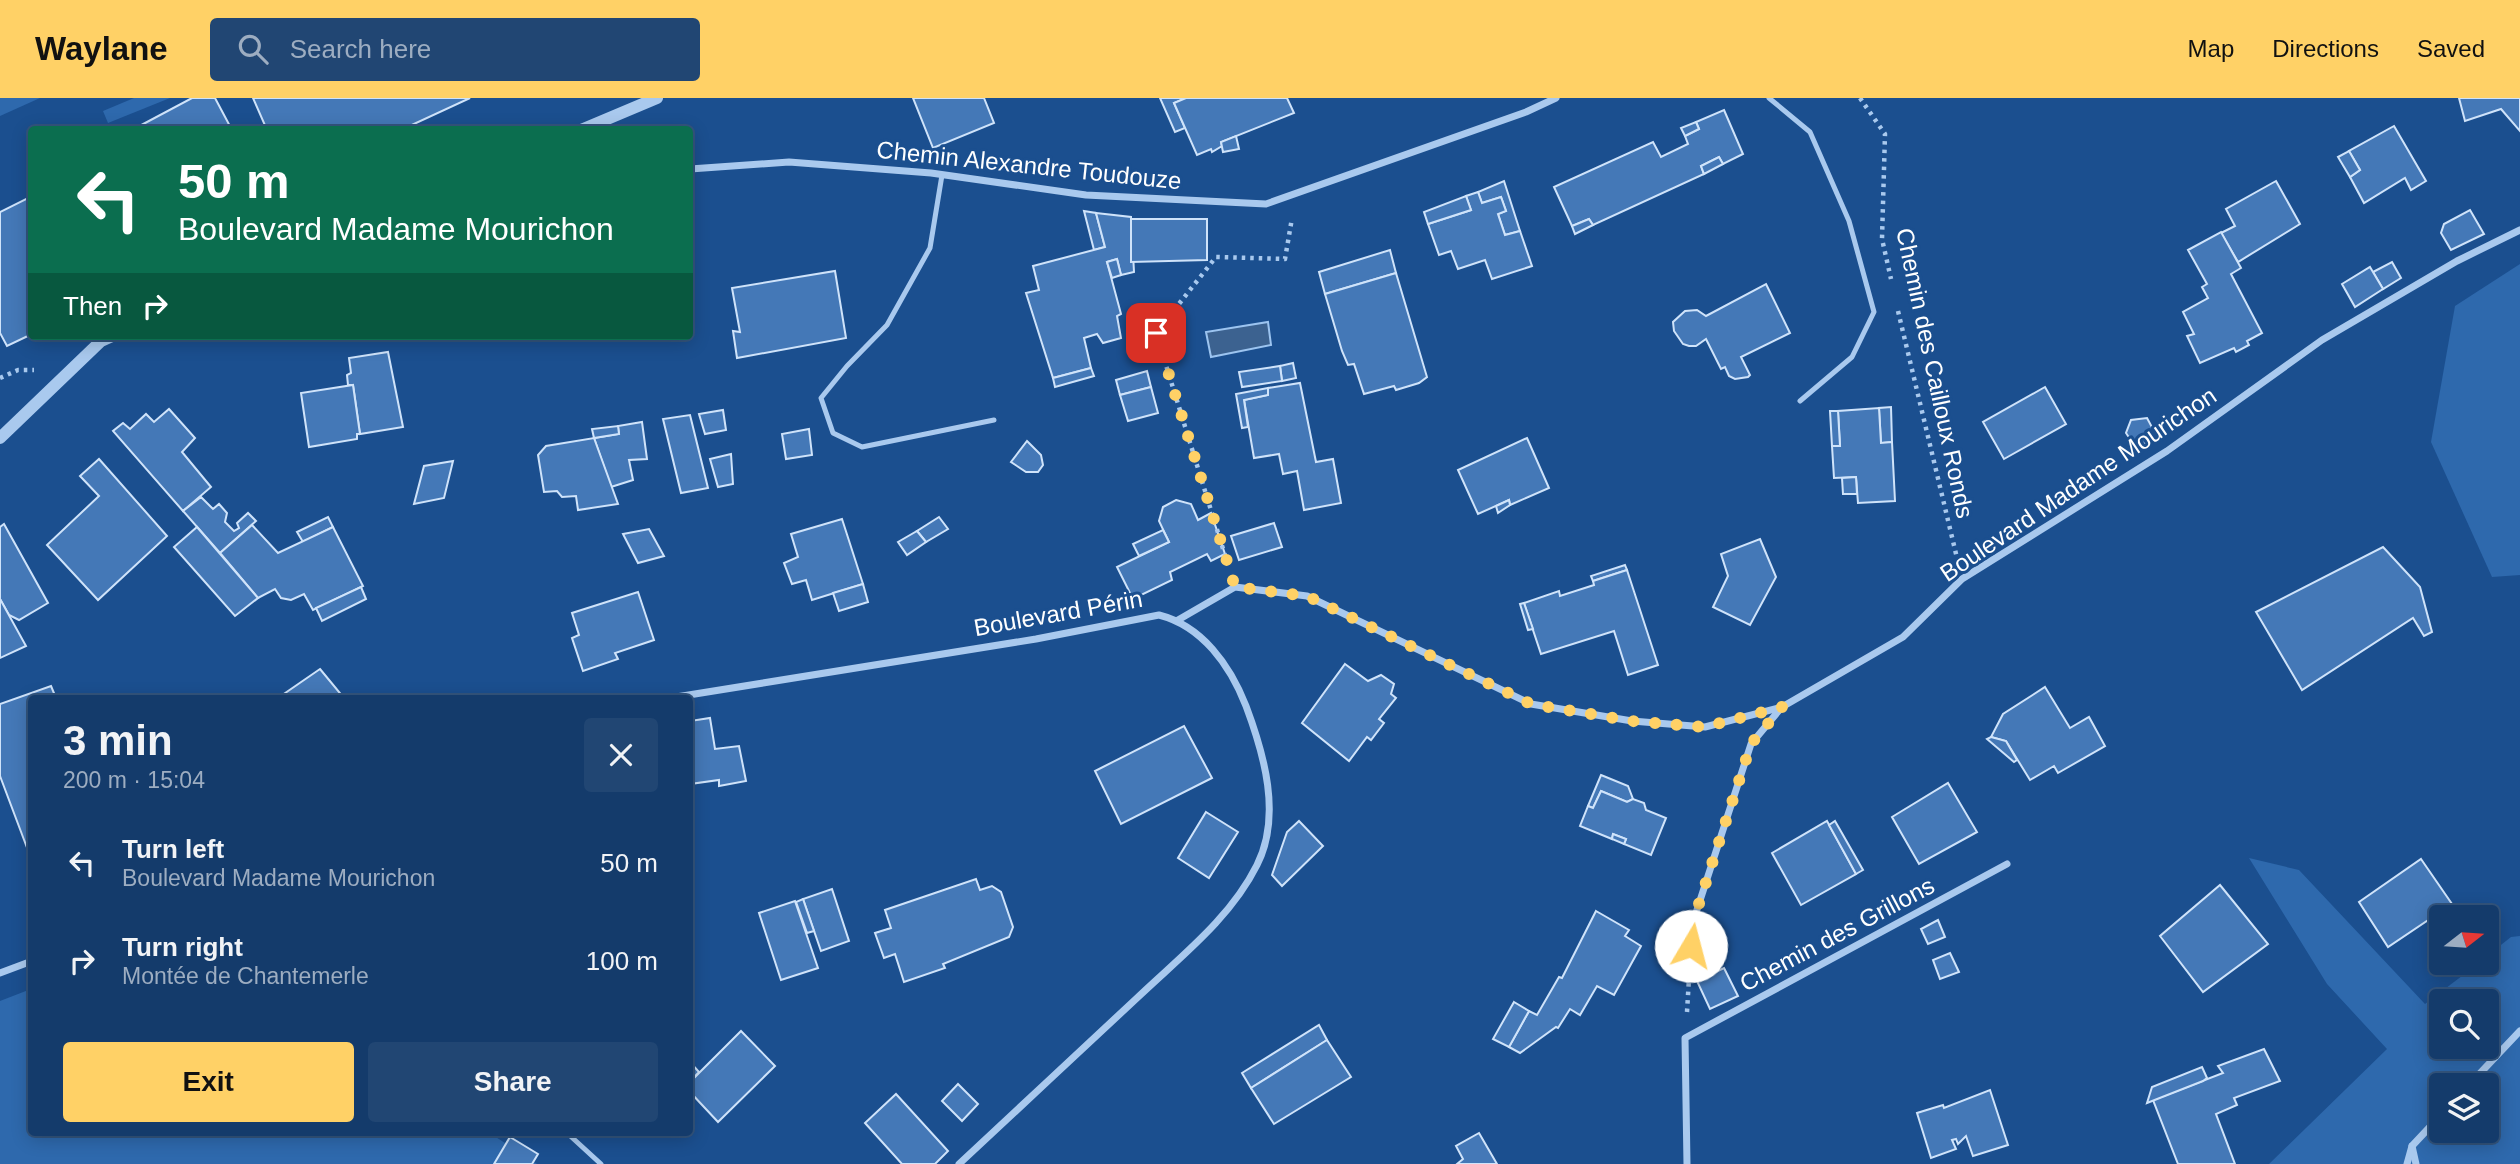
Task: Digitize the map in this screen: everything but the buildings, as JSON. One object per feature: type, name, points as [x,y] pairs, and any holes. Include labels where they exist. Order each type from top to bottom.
[{"type":"street","points":[[590,126],[657,98]]},
{"type":"street","name":"Chemin Alexandre Toudouze","points":[[693,169],[789,162],[942,175],[1086,195],[1266,204],[1526,113],[1556,98]]},
{"type":"street","name":"Boulevard Madame Mourichon","points":[[1235,587],[1307,596],[1531,704],[1632,721],[1705,727],[1782,707],[1903,637],[1962,579],[2167,451],[2322,340],[2457,261],[2520,230]]},
{"type":"street","points":[[0,438],[103,340]]},
{"type":"street","points":[[1178,620],[1235,587]]},
{"type":"street","name":"Boulevard Périn","points":[[689,695],[1036,639],[1158,615],[1178,620],[1194,629],[1218,656],[1240,691],[1263,752],[1269,818],[1258,864],[1220,919],[959,1164]]},
{"type":"street","points":[[1693,922],[1751,744],[1782,707]]},
{"type":"street","name":"Chemin des Grillons","points":[[1685,1038],[2007,864]]},
{"type":"street","points":[[0,973],[28,962]]},
{"type":"street","points":[[2480,1073],[2520,1031]]},
{"type":"street","points":[[1685,1038],[1686,1164]]},
{"type":"street","points":[[2407,1164],[2412,1146],[2429,1128]]},
{"type":"street","points":[[2412,1146],[2416,1164]]},
{"type":"lane","points":[[1769,98],[1810,132],[1849,221],[1874,312],[1852,357],[1800,401]]},
{"type":"lane","points":[[942,175],[930,248],[887,326],[847,366],[821,398],[833,433],[862,447],[994,420]]},
{"type":"lane","points":[[570,1136],[601,1164]]},
{"type":"path","name":"Chemin des Cailloux Ronds","points":[[1860,98],[1885,134],[1882,239],[1894,292]]},
{"type":"path","points":[[1235,587],[1156,333],[1216,257],[1285,259],[1297,193]]},
{"type":"path","name":"Chemin des Cailloux Ronds","points":[[1897,305],[1962,579]]},
{"type":"path","points":[[1685,1038],[1693,922]]},
{"type":"shaded area","points":[[0,98],[40,98],[0,116]]},
{"type":"shaded area","points":[[134,98],[170,98],[108,123],[103,111]]},
{"type":"shaded area","points":[[2520,264],[2520,575],[2492,577],[2431,442],[2455,306]]},
{"type":"shaded area","points":[[1268,322],[1271,345],[1211,357],[1206,332]]},
{"type":"shaded area","points":[[2249,858],[2299,870],[2425,1004],[2429,1001],[2429,1059],[2499,1059],[2499,989],[2445,989],[2463,975],[2499,975],[2499,946],[2511,937],[2520,936],[2520,1164],[2269,1164],[2387,1049],[2327,984]]},
{"type":"shaded area","points":[[28,990],[28,1136],[494,1136],[537,1164],[0,1164],[0,1001]]},
{"type":"route","points":[[1156,333],[1235,587],[1307,596],[1531,704],[1632,721],[1705,727],[1782,707],[1751,744],[1693,922],[1691,946]]}]
